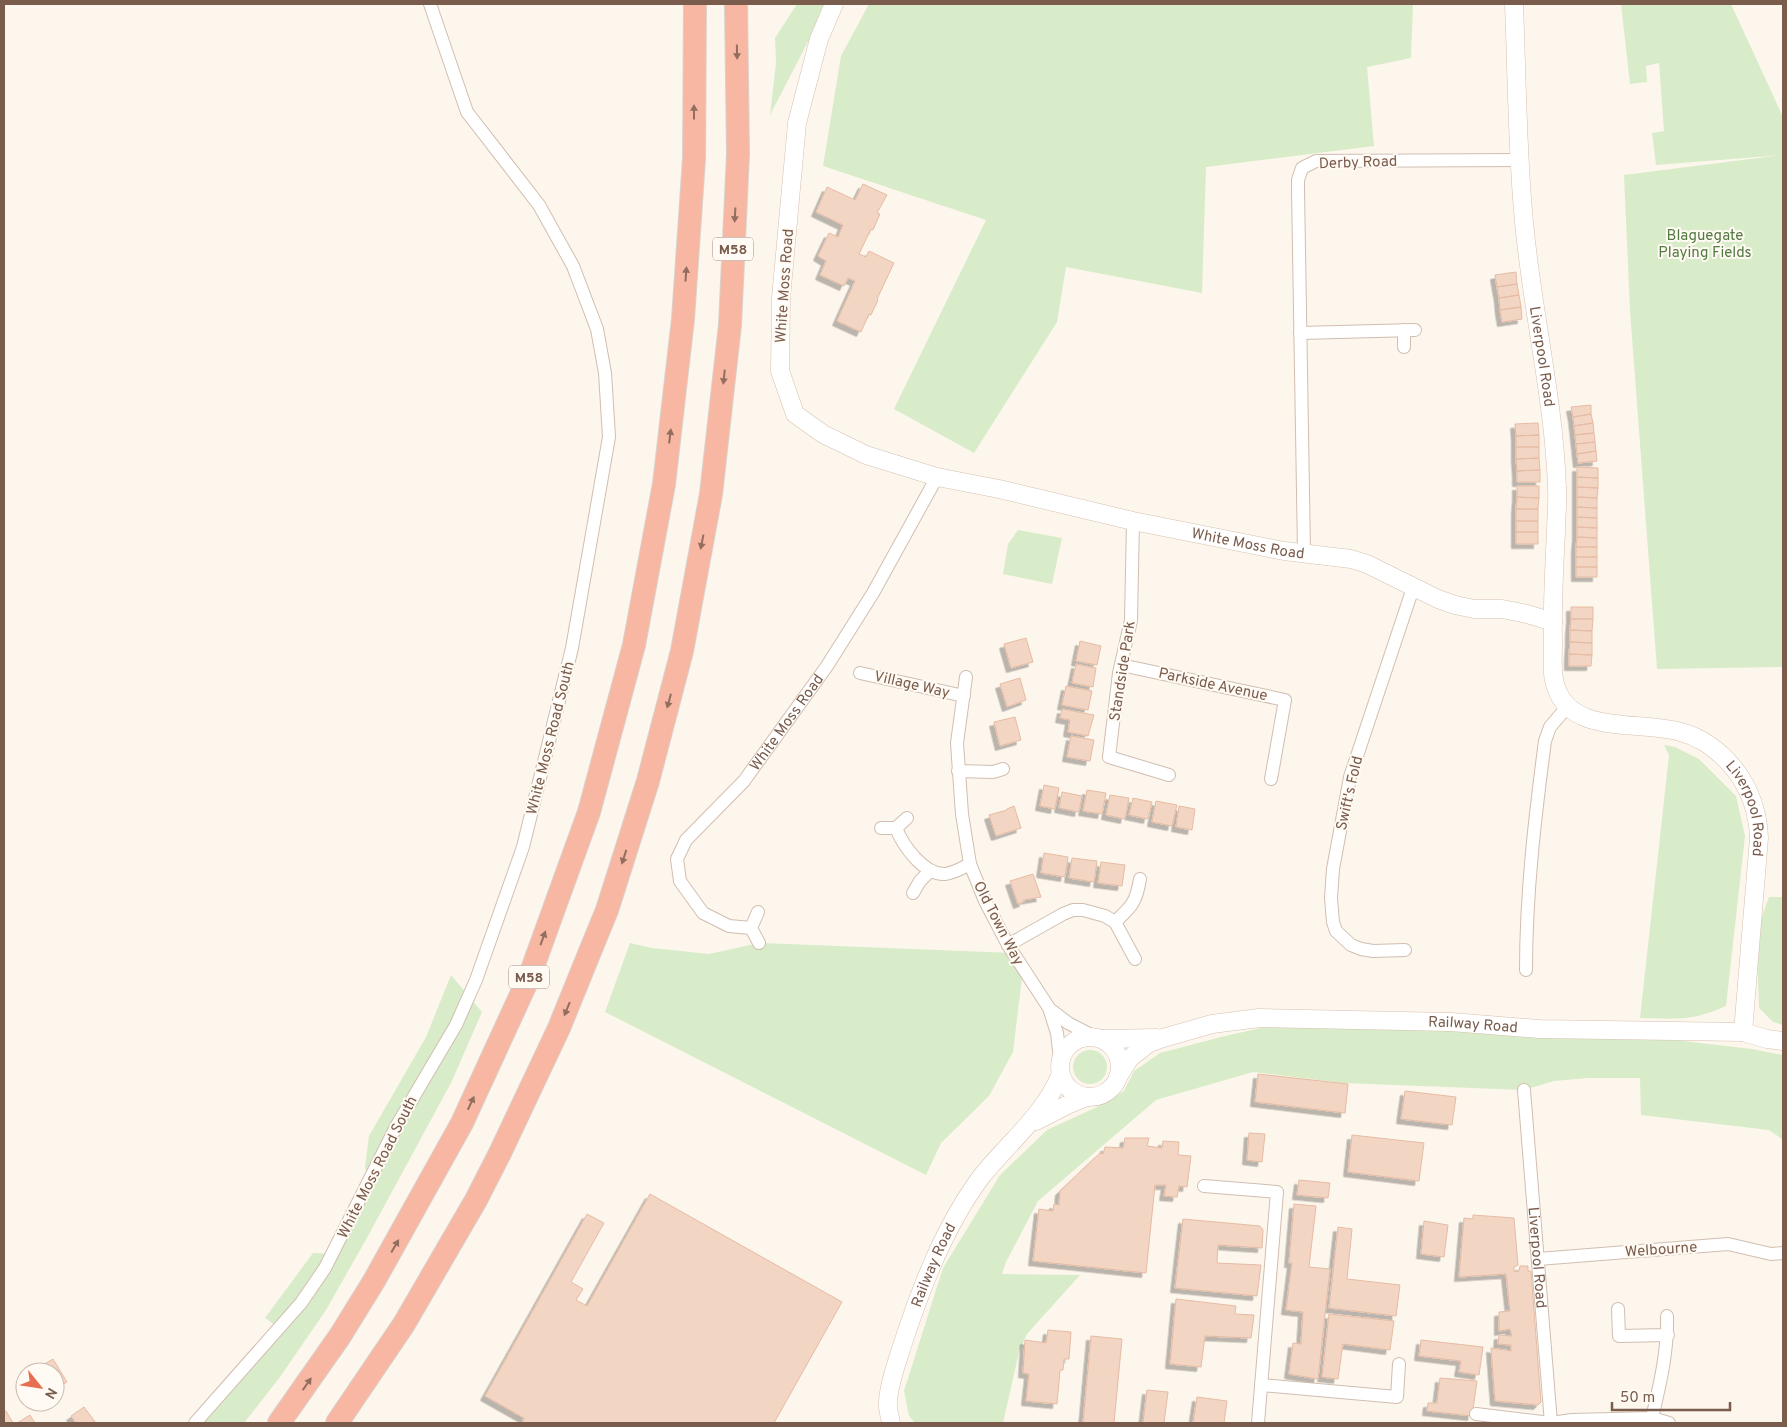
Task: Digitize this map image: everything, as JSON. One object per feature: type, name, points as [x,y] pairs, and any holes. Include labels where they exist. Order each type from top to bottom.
[{"type":"highway","name":"M58","points":[[279,1423],[340,1336],[374,1281],[462,1123],[530,976],[589,812],[634,645],[664,484],[683,319],[693,178],[694,4]]},
{"type":"highway","name":"M58","points":[[337,1423],[404,1324],[476,1200],[500,1153],[559,1028],[607,910],[648,781],[682,651],[711,494],[730,325],[738,154],[736,4]]},
{"type":"main road","name":"White Moss Road","points":[[834,4],[819,39],[797,122],[781,298],[780,372],[794,414],[822,434],[866,455],[938,477],[999,489],[1133,521],[1284,551],[1351,559],[1367,564],[1438,600],[1474,609],[1502,609],[1520,612],[1553,622]]},
{"type":"main road","name":"Liverpool Road","points":[[1514,4],[1524,223],[1552,431],[1557,489],[1553,622],[1554,681],[1561,699],[1567,707],[1580,716],[1589,719],[1668,728],[1694,737],[1724,757],[1746,787],[1757,816],[1759,838],[1742,1032]]},
{"type":"main road","name":"Railway Road","points":[[1118,1076],[1130,1058],[1149,1043],[1212,1024],[1259,1018],[1451,1022],[1538,1028],[1742,1032],[1783,1041]]},
{"type":"main road","points":[[1082,1037],[1098,1038],[1110,1044],[1119,1059],[1120,1068],[1114,1085],[1106,1092],[1097,1096],[1087,1097],[1078,1096],[1070,1091],[1064,1084],[1060,1067],[1063,1052],[1074,1040],[1082,1037]]},
{"type":"main road","name":"Railway Road","points":[[1098,1038],[1163,1038]]},
{"type":"main road","name":"Railway Road","points":[[891,1423],[888,1401],[896,1367],[917,1302],[931,1268],[962,1206],[980,1179],[1048,1100],[1060,1067]]},
{"type":"main road","name":"Railway Road","points":[[1026,1127],[1044,1116],[1087,1097]]},
{"type":"street","name":"White Moss Road South","points":[[195,1423],[301,1303],[325,1268],[379,1158],[456,1025],[476,980],[523,847],[572,648],[609,437],[605,373],[597,329],[573,266],[539,205],[467,112],[430,6]]},
{"type":"street","name":"Derby Road","points":[[1304,552],[1298,189],[1298,180],[1302,168],[1316,162],[1520,160]]},
{"type":"street","points":[[1300,333],[1410,330],[1404,347]]},
{"type":"street","name":"White Moss Road","points":[[751,928],[729,926],[703,913],[680,881],[677,859],[686,840],[744,781],[827,666],[873,593],[938,477]]},
{"type":"street","name":"Standside Park","points":[[1133,521],[1131,620],[1121,665],[1109,757],[1169,775]]},
{"type":"street","name":"Swift's Fold","points":[[1406,950],[1373,951],[1351,945],[1336,931],[1333,922],[1331,898],[1333,869],[1350,777],[1413,588]]},
{"type":"street","name":"Parkside Avenue","points":[[1121,665],[1284,700],[1271,780]]},
{"type":"street","name":"Village Way","points":[[860,673],[964,696]]},
{"type":"street","name":"Old Town Way","points":[[966,677],[957,743],[962,814],[970,864],[985,901],[1008,945],[1049,1008],[1056,1027],[1060,1067]]},
{"type":"street","points":[[1526,970],[1526,916],[1545,740],[1550,727],[1567,707]]},
{"type":"street","points":[[958,771],[993,772],[1004,769]]},
{"type":"street","points":[[881,828],[896,828],[907,818]]},
{"type":"street","points":[[896,828],[900,840],[930,871],[943,874],[956,872],[970,864]]},
{"type":"street","points":[[913,893],[920,881],[930,871]]},
{"type":"street","points":[[1115,922],[1133,904],[1137,897],[1140,879]]},
{"type":"street","points":[[1008,945],[1073,910],[1095,912],[1115,922],[1136,959]]},
{"type":"street","points":[[758,912],[751,928],[759,943]]},
{"type":"street","name":"Old Town Way","points":[[1049,1008],[1068,1023],[1098,1038]]},
{"type":"street","name":"Liverpool Road","points":[[1524,1090],[1551,1423]]},
{"type":"street","points":[[1204,1186],[1277,1192],[1258,1423]]},
{"type":"street","name":"Welbourne","points":[[1538,1259],[1728,1244],[1772,1254],[1783,1253]]},
{"type":"street","points":[[1618,1308],[1619,1336],[1668,1335]]},
{"type":"street","points":[[1652,1418],[1662,1374],[1668,1335],[1668,1316]]},
{"type":"street","points":[[1261,1385],[1397,1397],[1399,1364]]},
{"type":"street","points":[[1476,1414],[1551,1423],[1572,1420],[1652,1418],[1669,1423]]},
{"type":"green space","points":[[797,4],[824,4],[811,36],[770,115],[776,63],[775,38]]},
{"type":"green space","points":[[869,4],[1413,4],[1411,58],[1367,67],[1374,146],[1206,167],[1202,293],[1066,267],[1057,322],[974,453],[894,409],[986,220],[823,166],[841,56]]},
{"type":"green space","name":"Blaguegate Playing Fields","points":[[1621,4],[1731,4],[1783,117],[1783,667],[1657,669],[1630,311],[1624,175],[1782,155],[1656,165],[1652,133],[1664,131],[1659,63],[1646,66],[1647,82],[1630,84]]},
{"type":"green space","points":[[1018,530],[1062,538],[1052,584],[1003,574],[1008,544]]},
{"type":"green space","points":[[1664,745],[1675,747],[1699,759],[1736,796],[1745,836],[1726,1006],[1694,1017],[1674,1019],[1640,1018],[1669,755]]},
{"type":"green space","points":[[1769,897],[1783,897],[1783,1025],[1773,1022],[1759,1008],[1757,952],[1761,919]]},
{"type":"green space","points":[[630,943],[652,948],[709,954],[759,943],[1013,953],[1023,969],[1013,1052],[989,1096],[941,1143],[926,1175],[605,1012]]},
{"type":"green space","points":[[451,975],[482,1012],[452,1081],[326,1310],[280,1377],[244,1423],[195,1423],[275,1325],[265,1318],[313,1253],[336,1254],[371,1187],[365,1167],[369,1136],[426,1037]]},
{"type":"green space","points":[[1279,1024],[1639,1036],[1752,1049],[1783,1055],[1783,1140],[1769,1130],[1641,1115],[1640,1078],[1588,1078],[1554,1081],[1524,1090],[1343,1083],[1253,1072],[1156,1100],[1038,1201],[1006,1262],[1002,1274],[1080,1275],[1027,1334],[1019,1352],[1003,1423],[915,1423],[909,1416],[904,1391],[943,1268],[1000,1175],[1047,1130],[1097,1107],[1124,1091],[1134,1071],[1160,1053]]},
{"type":"green space","points":[[1090,1050],[1097,1051],[1102,1055],[1106,1060],[1106,1074],[1102,1079],[1097,1083],[1090,1084],[1083,1083],[1078,1079],[1074,1074],[1073,1067],[1074,1060],[1078,1055],[1083,1051]]},
{"type":"building","points":[[863,184],[887,195],[877,213],[880,214],[873,230],[871,229],[859,254],[866,257],[869,251],[894,263],[871,315],[869,314],[861,332],[837,321],[855,281],[848,278],[844,286],[820,275],[826,261],[818,256],[829,233],[838,237],[843,225],[816,212],[827,187],[855,200]]},
{"type":"building","points":[[1516,272],[1517,284],[1497,287],[1495,275]]},
{"type":"building","points":[[1517,284],[1519,295],[1499,298],[1497,287]]},
{"type":"building","points":[[1519,295],[1521,307],[1500,310],[1499,298]]},
{"type":"building","points":[[1521,307],[1522,319],[1502,322],[1500,310]]},
{"type":"building","points":[[1591,405],[1591,414],[1573,417],[1571,407]]},
{"type":"building","points":[[1591,414],[1593,423],[1574,426],[1573,417]]},
{"type":"building","points":[[1538,423],[1539,435],[1516,436],[1515,424]]},
{"type":"building","points":[[1593,423],[1594,433],[1575,435],[1574,426]]},
{"type":"building","points":[[1594,433],[1595,442],[1576,444],[1575,435]]},
{"type":"building","points":[[1539,435],[1539,447],[1516,447],[1516,436]]},
{"type":"building","points":[[1595,442],[1596,451],[1577,454],[1576,444]]},
{"type":"building","points":[[1516,447],[1539,447],[1539,458],[1516,459]]},
{"type":"building","points":[[1596,451],[1597,461],[1578,463],[1577,454]]},
{"type":"building","points":[[1539,458],[1540,470],[1517,471],[1516,459]]},
{"type":"building","points":[[1577,467],[1598,468],[1598,478],[1577,477]]},
{"type":"building","points":[[1540,470],[1540,482],[1517,482],[1517,471]]},
{"type":"building","points":[[1577,477],[1598,478],[1598,488],[1577,487]]},
{"type":"building","points":[[1517,486],[1539,486],[1539,498],[1517,497]]},
{"type":"building","points":[[1577,487],[1598,488],[1597,498],[1577,497]]},
{"type":"building","points":[[1517,497],[1539,498],[1538,509],[1516,509]]},
{"type":"building","points":[[1577,497],[1597,498],[1597,508],[1577,507]]},
{"type":"building","points":[[1577,507],[1597,508],[1597,518],[1577,517]]},
{"type":"building","points":[[1516,509],[1538,509],[1538,521],[1516,521]]},
{"type":"building","points":[[1577,517],[1597,518],[1597,528],[1577,527]]},
{"type":"building","points":[[1516,521],[1538,521],[1538,532],[1516,532]]},
{"type":"building","points":[[1577,527],[1597,528],[1597,538],[1577,537]]},
{"type":"building","points":[[1516,532],[1538,532],[1538,544],[1516,544]]},
{"type":"building","points":[[1577,537],[1597,538],[1597,547],[1576,547]]},
{"type":"building","points":[[1576,547],[1597,547],[1597,557],[1576,557]]},
{"type":"building","points":[[1576,557],[1597,557],[1597,567],[1576,567]]},
{"type":"building","points":[[1576,567],[1597,567],[1597,577],[1576,577]]},
{"type":"building","points":[[1571,607],[1593,607],[1593,619],[1571,619]]},
{"type":"building","points":[[1571,619],[1593,619],[1592,631],[1570,630]]},
{"type":"building","points":[[1570,630],[1592,631],[1592,643],[1570,642]]},
{"type":"building","points":[[1026,638],[1033,662],[1011,668],[1004,644]]},
{"type":"building","points":[[1080,641],[1101,646],[1097,665],[1076,661]]},
{"type":"building","points":[[1570,642],[1592,643],[1592,655],[1569,654]]},
{"type":"building","points":[[1569,654],[1592,655],[1591,666],[1569,666]]},
{"type":"building","points":[[1076,664],[1096,668],[1093,687],[1072,683]]},
{"type":"building","points":[[1020,678],[1026,700],[1007,707],[1000,684]]},
{"type":"building","points":[[1066,686],[1092,691],[1088,710],[1062,705]]},
{"type":"building","points":[[1062,709],[1094,715],[1088,736],[1068,732],[1070,720],[1060,718]]},
{"type":"building","points":[[1015,717],[1021,740],[1000,746],[994,722]]},
{"type":"building","points":[[1071,736],[1094,740],[1090,761],[1067,757]]},
{"type":"building","points":[[1044,785],[1059,788],[1055,809],[1040,806]]},
{"type":"building","points":[[1087,790],[1106,793],[1102,814],[1083,811]]},
{"type":"building","points":[[1062,792],[1082,796],[1079,812],[1059,808]]},
{"type":"building","points":[[1110,795],[1129,798],[1125,819],[1106,815]]},
{"type":"building","points":[[1133,798],[1152,802],[1148,819],[1129,815]]},
{"type":"building","points":[[1156,801],[1177,805],[1172,826],[1152,822]]},
{"type":"building","points":[[1014,806],[1021,828],[996,836],[989,815]]},
{"type":"building","points":[[1179,806],[1195,809],[1192,830],[1176,827]]},
{"type":"building","points":[[1044,853],[1068,857],[1065,877],[1041,873]]},
{"type":"building","points":[[1072,858],[1097,861],[1094,882],[1069,878]]},
{"type":"building","points":[[1101,862],[1125,865],[1122,886],[1098,883]]},
{"type":"building","points":[[1033,874],[1041,897],[1023,900],[1024,902],[1018,904],[1010,881]]},
{"type":"building","points":[[1258,1074],[1348,1084],[1345,1113],[1255,1102]]},
{"type":"building","points":[[1405,1091],[1456,1097],[1452,1125],[1401,1119]]},
{"type":"building","points":[[1249,1133],[1265,1134],[1262,1162],[1247,1160]]},
{"type":"building","points":[[1352,1135],[1424,1143],[1419,1181],[1348,1172]]},
{"type":"building","points":[[1125,1138],[1149,1138],[1147,1146],[1162,1148],[1163,1141],[1179,1142],[1178,1155],[1191,1156],[1187,1187],[1179,1186],[1177,1197],[1164,1196],[1166,1185],[1155,1185],[1146,1273],[1033,1261],[1039,1209],[1053,1211],[1054,1204],[1059,1205],[1060,1191],[1100,1153],[1103,1154],[1105,1147],[1123,1148]]},
{"type":"building","points":[[1299,1180],[1330,1183],[1328,1198],[1297,1195]]},
{"type":"building","points":[[650,1194],[842,1302],[774,1423],[522,1423],[524,1418],[485,1396],[587,1214],[604,1223],[571,1282],[583,1289],[576,1300],[587,1306]]},
{"type":"building","points":[[1294,1204],[1316,1206],[1309,1267],[1330,1269],[1318,1379],[1289,1374],[1293,1343],[1301,1344],[1303,1312],[1286,1310],[1292,1263],[1289,1263]]},
{"type":"building","points":[[1473,1215],[1514,1218],[1518,1265],[1514,1267],[1514,1272],[1519,1271],[1520,1266],[1528,1266],[1528,1271],[1531,1271],[1541,1402],[1538,1405],[1495,1401],[1491,1348],[1511,1351],[1511,1345],[1498,1344],[1499,1335],[1512,1336],[1510,1329],[1499,1331],[1499,1312],[1510,1311],[1506,1274],[1459,1277],[1464,1218],[1473,1219]]},
{"type":"building","points":[[1183,1219],[1260,1226],[1263,1230],[1262,1248],[1218,1245],[1217,1263],[1261,1265],[1257,1296],[1175,1288]]},
{"type":"building","points":[[1424,1221],[1448,1225],[1444,1257],[1421,1254]]},
{"type":"building","points":[[1338,1227],[1352,1229],[1347,1279],[1400,1285],[1396,1316],[1329,1308]]},
{"type":"building","points":[[1176,1299],[1236,1306],[1235,1314],[1254,1315],[1251,1338],[1205,1336],[1201,1367],[1170,1364]]},
{"type":"building","points":[[1329,1314],[1394,1321],[1390,1350],[1343,1344],[1338,1379],[1322,1377]]},
{"type":"building","points":[[1048,1330],[1071,1332],[1069,1359],[1064,1359],[1063,1370],[1060,1370],[1057,1404],[1026,1401],[1029,1374],[1023,1373],[1025,1340],[1046,1343]]},
{"type":"building","points":[[1091,1336],[1122,1339],[1114,1423],[1083,1423]]},
{"type":"building","points":[[1421,1340],[1483,1347],[1479,1375],[1459,1372],[1461,1361],[1419,1356]]},
{"type":"building","points":[[1440,1378],[1477,1381],[1472,1416],[1427,1411],[1428,1403],[1437,1403]]},
{"type":"building","points":[[1147,1390],[1168,1392],[1164,1423],[1143,1423]]},
{"type":"building","points":[[1197,1397],[1227,1401],[1224,1423],[1193,1423]]},
{"type":"building","points":[[84,1407],[96,1423],[76,1423],[71,1416]]},
{"type":"building","points":[[6,1411],[13,1423],[4,1423],[4,1412]]},
{"type":"building","points":[[30,1415],[35,1423],[17,1423]]}]
